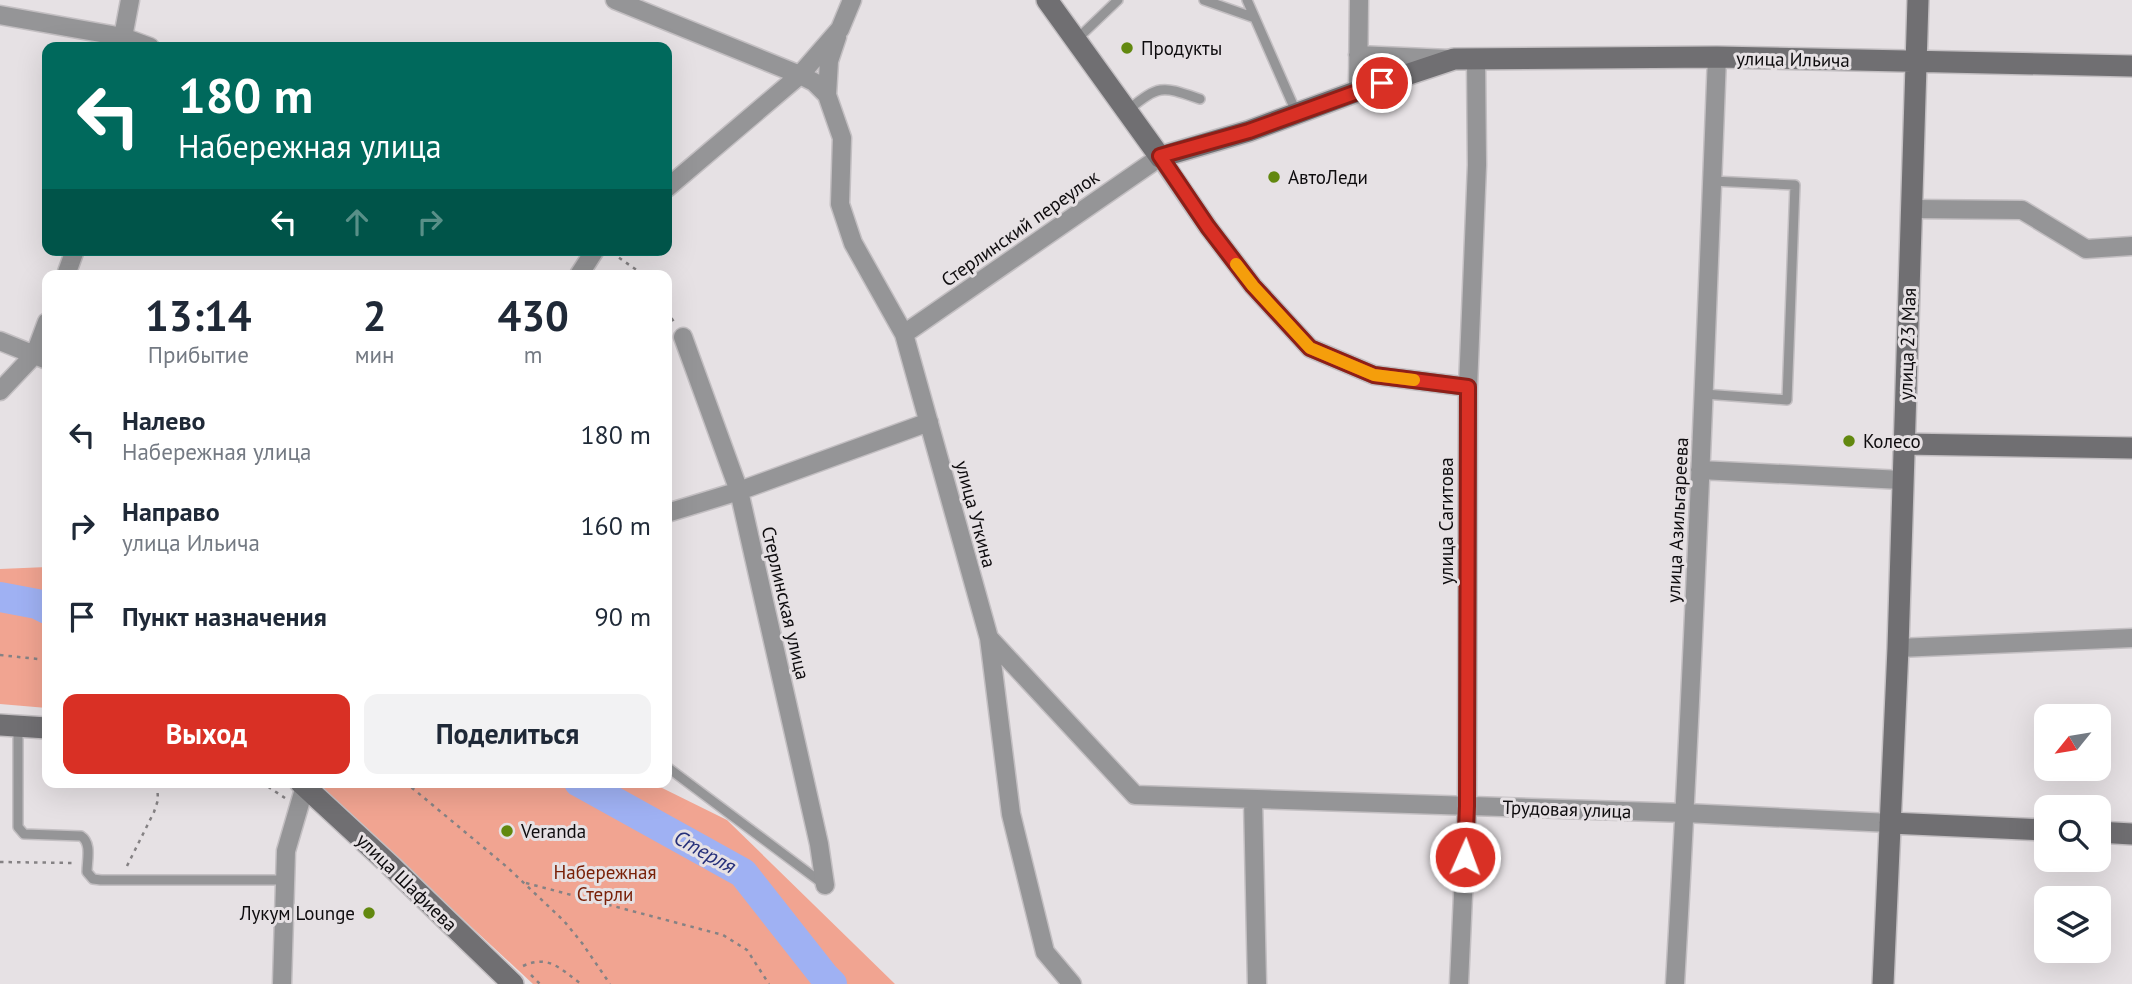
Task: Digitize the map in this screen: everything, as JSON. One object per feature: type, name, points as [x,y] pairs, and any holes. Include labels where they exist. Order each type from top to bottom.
[{"type":"main road","points":[[1046,0],[1160,156]]},
{"type":"main road","name":"улица 23 Мая","points":[[1883,984],[1898,648],[1918,0]]},
{"type":"main road","name":"улица Ильича","points":[[1160,156],[1249,131],[1454,59],[1717,57],[2132,66]]},
{"type":"main road","points":[[1903,444],[2132,448]]},
{"type":"main road","points":[[9,726],[42,728]]},
{"type":"main road","name":"улица Шафиева","points":[[307,788],[511,982]]},
{"type":"main road","name":"Трудовая улица","points":[[1890,823],[2034,829]]},
{"type":"main road","points":[[2111,833],[2132,834]]},
{"type":"street","points":[[123,37],[130,0]]},
{"type":"street","points":[[615,0],[800,75],[814,82],[827,95]]},
{"type":"street","points":[[827,95],[829,61],[852,0]]},
{"type":"street","points":[[1358,91],[1359,0]]},
{"type":"street","points":[[0,15],[123,37],[136,42]]},
{"type":"street","points":[[672,184],[800,75],[840,29]]},
{"type":"street","name":"улица Ильича","points":[[1358,55],[1454,59]]},
{"type":"street","name":"улица Азильгареева","points":[[1675,984],[1704,394],[1717,57]]},
{"type":"street","name":"улица Сагитова","points":[[1459,984],[1467,806],[1468,387],[1478,165],[1476,58]]},
{"type":"street","name":"улица Уткина","points":[[827,95],[842,138],[841,204],[853,243],[904,334],[989,638],[1011,814],[1045,952],[1072,984]]},
{"type":"street","points":[[1160,156],[1208,227],[1253,286],[1310,348],[1374,375],[1468,387]]},
{"type":"street","name":"Стерлинский переулок","points":[[904,334],[1160,156]]},
{"type":"street","points":[[1913,209],[2022,210],[2086,249],[2132,246]]},
{"type":"street","name":"Стерлинская улица","points":[[683,337],[739,491],[820,844],[825,885]]},
{"type":"street","points":[[0,341],[41,357],[0,391]]},
{"type":"street","points":[[672,511],[739,491],[929,422]]},
{"type":"street","points":[[1700,471],[1902,480]]},
{"type":"street","name":"Трудовая улица","points":[[989,638],[1135,795],[1685,813],[1890,823]]},
{"type":"street","points":[[1898,648],[2132,638]]},
{"type":"street","points":[[282,984],[286,851],[302,788]]},
{"type":"street","points":[[1253,799],[1257,984]]},
{"type":"lane","points":[[1076,40],[1118,0]]},
{"type":"lane","points":[[1204,0],[1255,18]]},
{"type":"lane","points":[[1247,0],[1297,114]]},
{"type":"lane","points":[[1127,111],[1154,90],[1164,88],[1200,99]]},
{"type":"lane","points":[[1704,394],[1787,400],[1795,185],[1712,181]]},
{"type":"lane","points":[[9,726],[18,827],[24,834],[85,838],[88,845],[87,872],[93,879],[285,880]]},
{"type":"lane","points":[[672,771],[825,885]]},
{"type":"path","points":[[617,256],[637,270]]},
{"type":"path","points":[[0,655],[42,659]]},
{"type":"path","points":[[119,880],[154,812],[158,788]]},
{"type":"path","points":[[412,788],[507,867],[564,921],[610,984]]},
{"type":"path","points":[[0,862],[87,863]]},
{"type":"path","points":[[523,883],[723,935],[747,950],[769,984]]},
{"type":"path","points":[[511,982],[522,967],[535,960],[548,961],[581,984]]},
{"type":"green space","points":[[42,567],[42,708],[0,704],[0,569]]},
{"type":"green space","name":"Набережная Стерли","points":[[321,788],[662,788],[727,820],[895,984],[533,984]]},
{"type":"waterway","name":"Стерля","points":[[0,597],[42,606]]},
{"type":"waterway","name":"Стерля","points":[[590,788],[743,873],[832,984]]},
{"type":"slow traffic","points":[[1236,264],[1310,348],[1374,375],[1414,380]]},
{"type":"place","name":"Продукты","points":[[1127,48]]},
{"type":"place","name":"АвтоЛеди","points":[[1274,177]]},
{"type":"place","name":"Колесо","points":[[1849,441]]},
{"type":"place","name":"Veranda","points":[[507,831]]},
{"type":"place","name":"Лукум Lounge","points":[[369,913]]},
{"type":"route","points":[[1382,83],[1249,131],[1160,156],[1208,227],[1253,286],[1310,348],[1374,375],[1468,387],[1465,857]]}]
